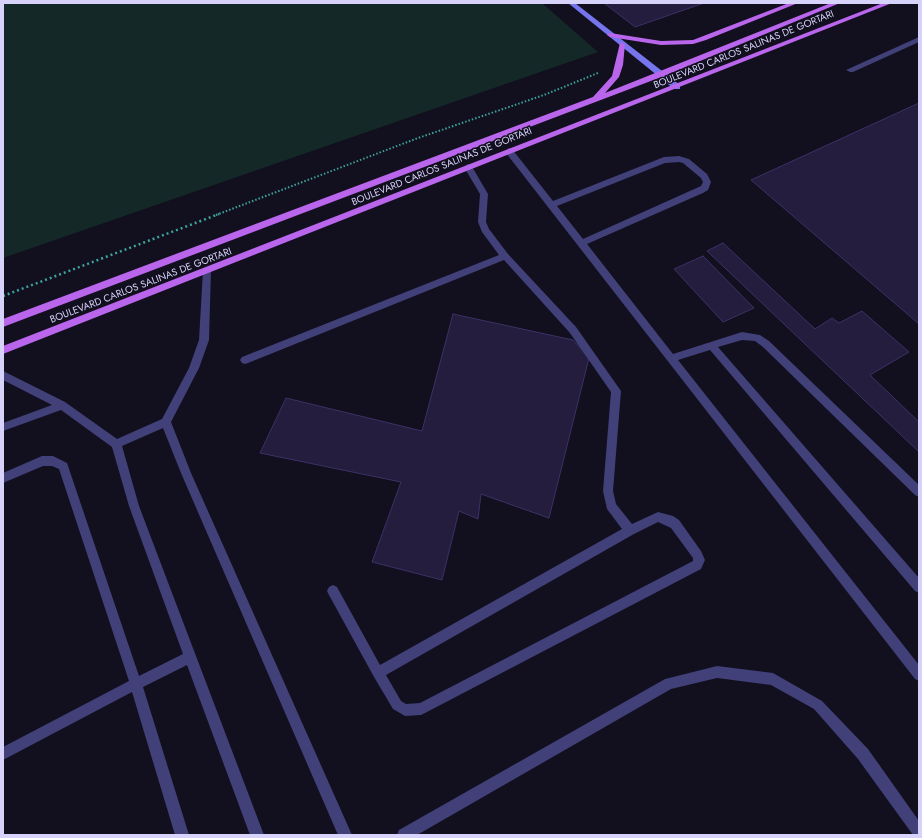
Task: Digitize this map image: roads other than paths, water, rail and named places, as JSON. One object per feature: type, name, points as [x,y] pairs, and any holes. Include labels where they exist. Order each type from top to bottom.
[{"type":"main road","points":[[610,35],[661,43],[693,42],[795,3]]},
{"type":"main road","name":"BOULEVARD CARLOS SALINAS DE GORTARI","points":[[3,323],[661,74],[837,3]]},
{"type":"main road","name":"BOULEVARD CARLOS SALINAS DE GORTARI","points":[[3,350],[889,3]]},
{"type":"main road","points":[[595,99],[615,77],[619,65],[622,44]]},
{"type":"street","points":[[571,3],[677,87]]},
{"type":"lane","points":[[850,70],[919,39]]},
{"type":"lane","points":[[509,151],[919,675]]},
{"type":"lane","points":[[552,206],[664,160],[679,159],[686,161],[704,176],[707,182],[706,188],[582,243]]},
{"type":"lane","points":[[468,167],[484,194],[482,222],[485,230],[505,256],[573,330],[616,391],[608,491],[611,506],[630,530]]},
{"type":"lane","points":[[245,360],[505,256]]},
{"type":"lane","points":[[116,444],[166,422],[194,368],[204,340],[207,270]]},
{"type":"lane","points":[[672,358],[742,336],[756,338],[766,344],[919,492]]},
{"type":"lane","points":[[711,345],[919,587]]},
{"type":"lane","points":[[3,375],[62,405],[116,444],[134,506],[257,835]]},
{"type":"lane","points":[[3,427],[62,405]]},
{"type":"lane","points":[[166,422],[186,473],[345,835]]},
{"type":"lane","points":[[3,478],[42,461],[58,462],[63,466],[136,684],[182,835]]},
{"type":"lane","points":[[333,591],[378,673],[396,705],[405,710],[421,709],[697,565],[699,560],[675,524],[669,520],[658,517],[630,530],[378,673]]},
{"type":"lane","points":[[3,754],[136,684],[191,657]]},
{"type":"lane","points":[[404,835],[669,683],[717,672],[773,679],[818,705],[863,754],[919,832]]}]
